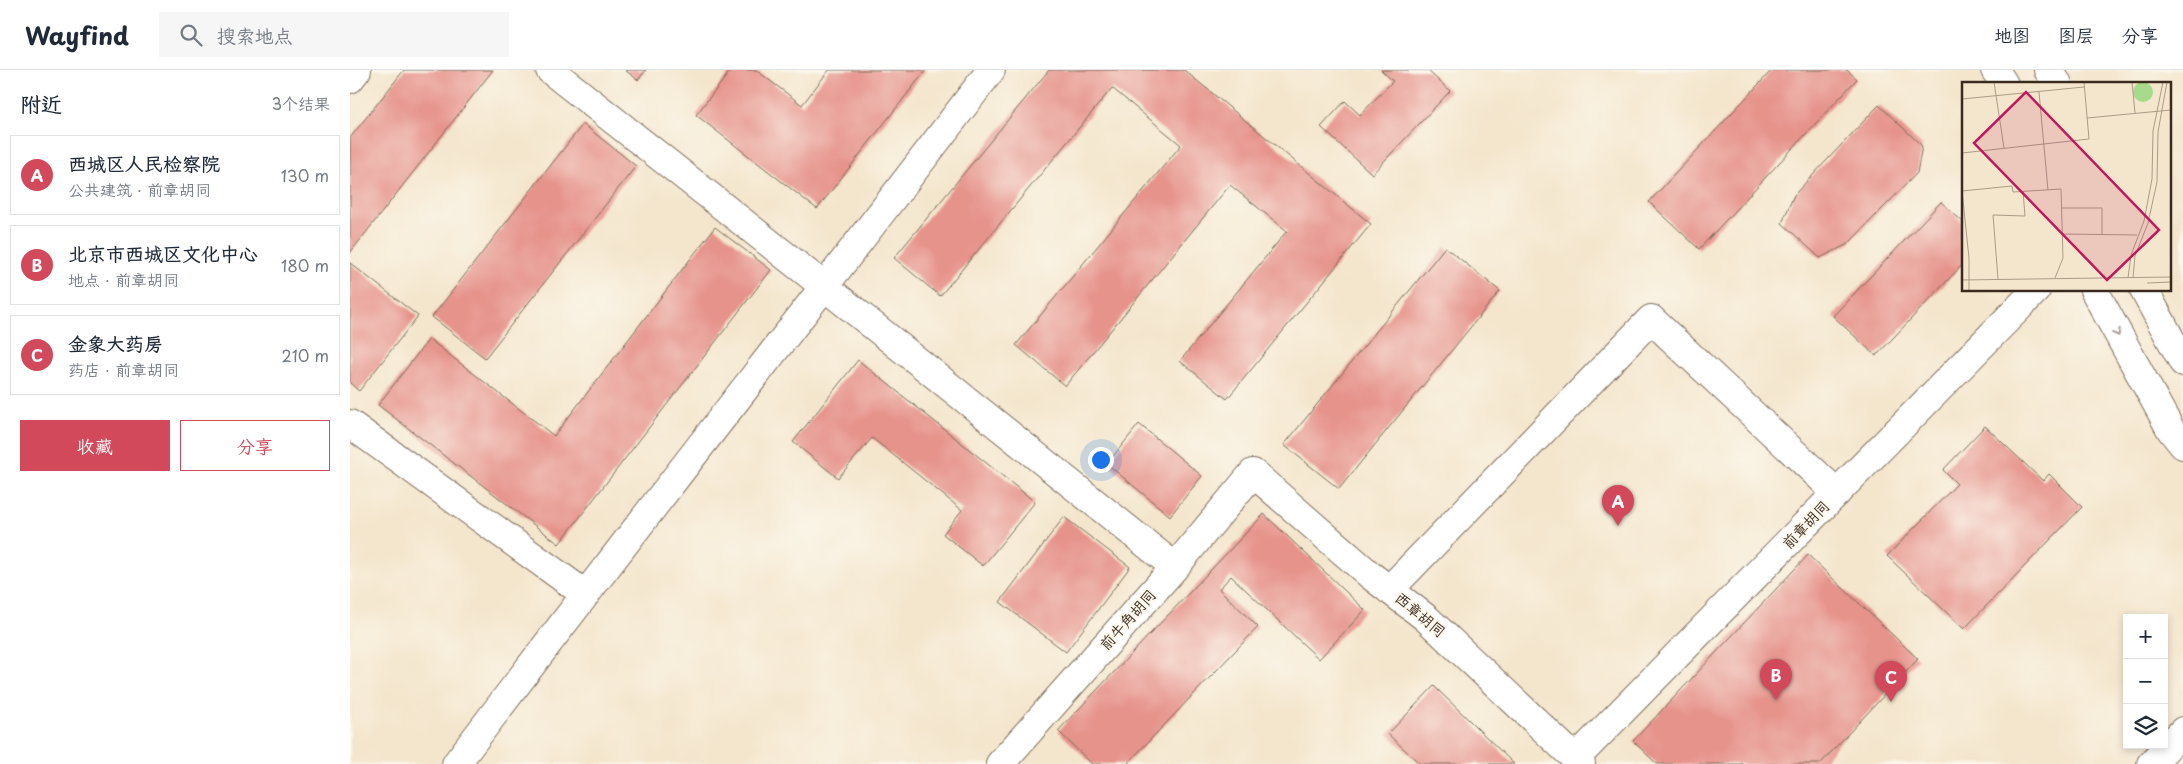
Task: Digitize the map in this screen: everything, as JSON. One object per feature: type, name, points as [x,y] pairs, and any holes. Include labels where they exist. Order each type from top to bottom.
[{"type":"street","points":[[350,79],[357,70]]},
{"type":"street","points":[[550,70],[1175,567]]},
{"type":"street","points":[[456,764],[584,594],[825,287],[991,70]]},
{"type":"street","points":[[1995,70],[2003,82]]},
{"type":"street","points":[[2048,70],[2057,82]]},
{"type":"street","name":"前章胡同","points":[[1578,762],[1837,492],[2035,291]]},
{"type":"street","points":[[2095,291],[2171,430],[2183,445]]},
{"type":"street","points":[[2145,291],[2183,362]]},
{"type":"street","points":[[1389,590],[1651,319],[1837,492]]},
{"type":"street","points":[[350,424],[584,594]]},
{"type":"street","name":"前牛角胡同","points":[[1013,760],[1253,473]]},
{"type":"street","name":"西章胡同","points":[[1253,473],[1389,590],[1426,618],[1578,762]]},
{"type":"street","points":[[2152,764],[2183,731]]},
{"type":"building","points":[[404,70],[493,70],[350,253],[350,138]]},
{"type":"building","points":[[625,70],[646,70],[638,80]]},
{"type":"building","points":[[731,70],[756,70],[802,105],[829,70],[926,70],[817,209],[696,115]]},
{"type":"building","points":[[1049,70],[1184,70],[1371,224],[1227,399],[1180,361],[1287,231],[1230,185],[1065,386],[1016,345],[1181,145],[1112,88],[940,296],[894,258]]},
{"type":"building","points":[[1381,70],[1427,70],[1450,91],[1372,174],[1321,127],[1345,101],[1360,115],[1393,81]]},
{"type":"building","points":[[1772,70],[1847,70],[1857,79],[1699,249],[1649,202]]},
{"type":"building","points":[[1879,105],[1922,146],[1917,173],[1848,244],[1820,258],[1782,223],[1794,195]]},
{"type":"building","points":[[583,124],[636,166],[485,358],[432,317]]},
{"type":"building","points":[[1941,202],[1962,221],[1962,265],[1876,356],[1833,316]]},
{"type":"building","points":[[715,227],[771,270],[559,544],[378,405],[429,339],[554,436]]},
{"type":"building","points":[[1445,247],[1500,291],[1339,489],[1284,445]]},
{"type":"building","points":[[350,263],[418,316],[359,391],[350,383]]},
{"type":"building","points":[[858,360],[1035,502],[983,566],[943,534],[962,510],[872,438],[838,478],[793,442]]},
{"type":"building","points":[[1139,424],[1202,476],[1170,516],[1107,464]]},
{"type":"building","points":[[1985,426],[2043,481],[2049,474],[2082,507],[1964,629],[1887,556],[1957,484],[1943,470]]},
{"type":"building","points":[[1264,514],[1365,610],[1319,659],[1231,576],[1219,589],[1258,627],[1127,764],[1092,764],[1058,731]]},
{"type":"building","points":[[1064,517],[1130,567],[1066,652],[1000,602]]},
{"type":"building","points":[[1808,555],[1918,659],[1820,764],[1657,764],[1633,741]]},
{"type":"building","points":[[1434,686],[1514,764],[1420,764],[1388,734]]},
{"type":"place","name":"西城区人民检察院","points":[[1618,526]]},
{"type":"place","name":"北京市西城区文化中心","points":[[1776,700]]},
{"type":"place","name":"金象大药房","points":[[1891,702]]}]
